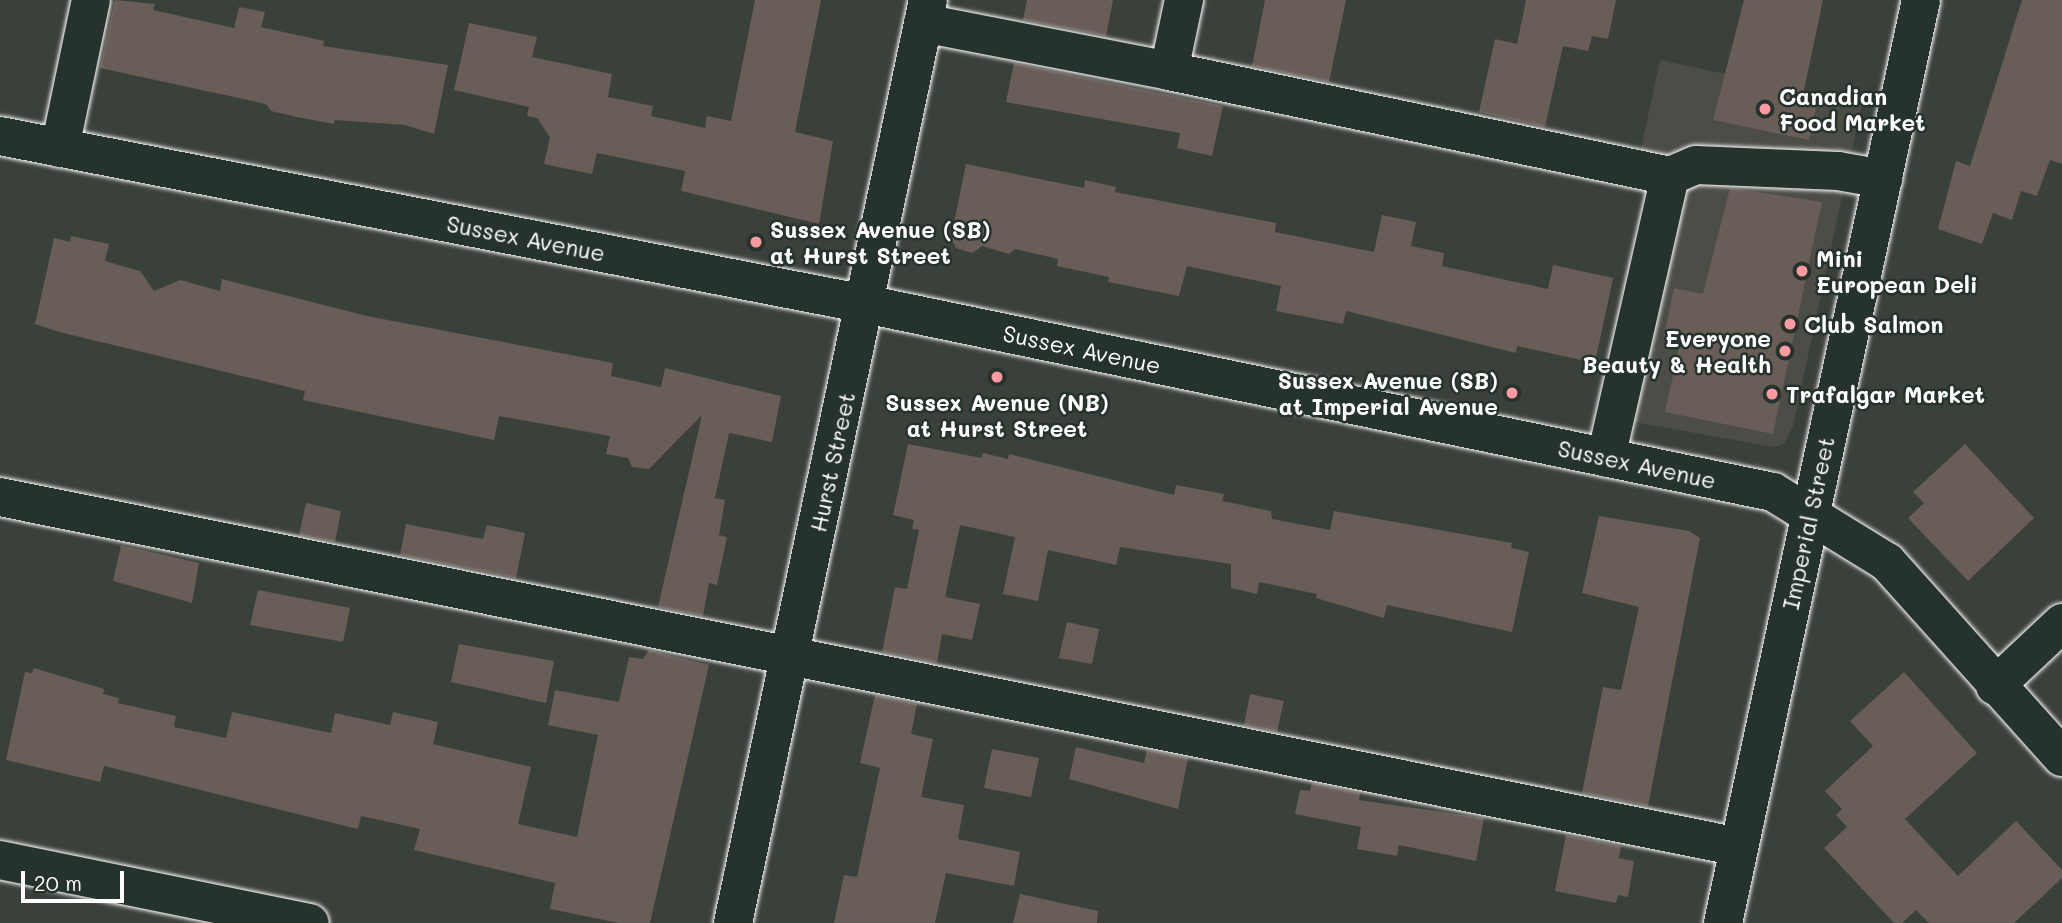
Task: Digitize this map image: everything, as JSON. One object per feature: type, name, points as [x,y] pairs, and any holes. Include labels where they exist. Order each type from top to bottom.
[{"type":"street","points":[[60,148],[91,0]]},
{"type":"street","points":[[1169,71],[1184,0]]},
{"type":"street","name":"Imperial Street","points":[[1723,923],[1921,0]]},
{"type":"street","points":[[925,12],[1169,71],[1670,176],[1696,166],[1838,171],[1883,179]]},
{"type":"street","name":"Hurst Street","points":[[733,923],[925,12]]},
{"type":"street","name":"Sussex Avenue","points":[[0,136],[865,304],[1773,492],[1887,562],[1995,686],[2062,757]]},
{"type":"street","points":[[1606,458],[1670,176]]},
{"type":"street","points":[[0,497],[789,658],[1739,847]]},
{"type":"street","points":[[1995,686],[2062,623]]},
{"type":"street","points":[[0,860],[310,923]]},
{"type":"shaded area","points":[[1660,60],[1862,103],[1793,426],[1785,443],[1774,447],[1616,419],[1670,176],[1637,168]]},
{"type":"building","points":[[115,0],[155,4],[153,10],[234,28],[239,7],[265,12],[261,27],[324,41],[323,46],[448,65],[434,134],[405,125],[335,120],[334,124],[297,117],[271,111],[266,104],[100,68]]},
{"type":"building","points":[[755,0],[821,0],[795,132],[833,141],[819,224],[681,191],[685,171],[597,153],[592,174],[544,164],[550,137],[537,118],[527,116],[529,107],[454,90],[469,23],[537,37],[532,57],[612,74],[608,97],[653,106],[651,116],[705,128],[707,116],[731,121]]},
{"type":"building","points":[[1027,0],[1113,0],[1106,36],[1023,20]]},
{"type":"building","points":[[1265,0],[1346,0],[1329,82],[1252,66]]},
{"type":"building","points":[[1526,0],[1616,0],[1608,39],[1592,36],[1588,51],[1563,46],[1545,127],[1479,112],[1495,39],[1517,44]]},
{"type":"building","points":[[1744,0],[1823,0],[1803,95],[1818,98],[1809,140],[1713,120]]},
{"type":"building","points":[[2022,0],[2062,0],[2062,164],[2050,160],[2037,196],[2021,191],[2012,220],[1993,213],[1982,244],[1938,229],[1956,161],[1970,166]]},
{"type":"building","points":[[1014,63],[1223,106],[1212,156],[1177,148],[1180,133],[1006,102]]},
{"type":"building","points":[[966,164],[1084,188],[1085,180],[1116,187],[1115,192],[1276,223],[1275,232],[1374,252],[1382,215],[1416,222],[1411,246],[1444,253],[1442,266],[1548,289],[1553,265],[1613,278],[1595,363],[1517,346],[1516,353],[1346,311],[1343,324],[1276,311],[1281,286],[1187,266],[1179,296],[1108,282],[1109,277],[1057,266],[1058,259],[1015,249],[1009,254],[982,246],[972,253],[956,248],[951,238]]},
{"type":"building","points":[[1730,188],[1822,202],[1773,434],[1665,412],[1681,339],[1664,336],[1674,288],[1703,294]]},
{"type":"building","points":[[71,236],[109,244],[105,261],[140,271],[154,291],[180,280],[220,291],[222,279],[367,316],[613,363],[611,376],[661,387],[665,368],[781,396],[772,442],[729,433],[715,498],[725,500],[719,535],[727,537],[717,585],[709,583],[703,616],[658,607],[702,415],[649,469],[632,467],[628,458],[606,454],[610,436],[499,416],[494,440],[303,400],[305,391],[59,332],[35,324],[54,238],[70,242]]},
{"type":"building","points":[[908,444],[982,458],[983,453],[1008,459],[1009,454],[1174,495],[1176,485],[1224,494],[1222,501],[1271,511],[1272,519],[1330,530],[1334,511],[1512,543],[1511,548],[1529,552],[1512,632],[1387,605],[1384,618],[1316,598],[1317,594],[1259,582],[1257,594],[1231,588],[1231,564],[1120,547],[1116,565],[1048,550],[1038,601],[1003,594],[1015,537],[960,525],[945,597],[980,604],[972,640],[942,634],[937,663],[882,652],[895,587],[907,589],[919,530],[912,529],[914,520],[893,515]]},
{"type":"building","points":[[1965,444],[2034,518],[1968,581],[1908,518],[1924,503],[1913,492]]},
{"type":"building","points":[[306,503],[341,511],[335,542],[299,535]]},
{"type":"building","points":[[1599,516],[1689,531],[1700,538],[1648,806],[1582,793],[1603,687],[1621,690],[1639,607],[1582,593]]},
{"type":"building","points":[[406,524],[483,539],[487,525],[525,533],[516,578],[400,555]]},
{"type":"building","points":[[121,545],[199,563],[192,603],[113,581]]},
{"type":"building","points":[[258,590],[350,608],[343,642],[250,625]]},
{"type":"building","points":[[1067,622],[1099,629],[1092,664],[1059,658]]},
{"type":"building","points":[[459,644],[554,661],[546,703],[451,682]]},
{"type":"building","points":[[649,650],[709,665],[650,923],[619,923],[550,909],[555,883],[414,850],[420,829],[361,816],[358,829],[104,766],[100,782],[6,760],[25,672],[32,673],[34,668],[104,689],[103,694],[119,698],[118,703],[176,716],[174,727],[226,738],[232,712],[331,733],[335,713],[390,725],[393,712],[438,722],[433,744],[531,767],[518,824],[577,837],[598,735],[548,725],[555,690],[619,702],[629,657],[643,659]]},
{"type":"building","points":[[1904,672],[1977,753],[1905,819],[1958,876],[2016,821],[2062,870],[2062,878],[2014,923],[1929,923],[1916,910],[1902,923],[1894,923],[1824,848],[1847,827],[1836,815],[1842,809],[1825,791],[1873,746],[1850,721]]},
{"type":"building","points":[[1250,694],[1284,701],[1277,732],[1244,725]]},
{"type":"building","points":[[875,695],[917,704],[911,734],[933,739],[921,797],[964,805],[958,839],[1020,852],[1014,886],[946,873],[935,923],[834,923],[844,875],[857,877],[880,768],[860,763]]},
{"type":"building","points":[[1076,747],[1144,763],[1147,750],[1188,758],[1178,809],[1069,779]]},
{"type":"building","points":[[992,749],[1039,758],[1031,797],[984,788]]},
{"type":"building","points":[[1312,783],[1360,793],[1359,800],[1484,818],[1476,861],[1399,845],[1397,856],[1357,849],[1361,827],[1295,814],[1300,790],[1310,791]]},
{"type":"building","points":[[1566,835],[1621,846],[1619,858],[1634,861],[1628,897],[1618,895],[1616,903],[1555,891]]},
{"type":"building","points":[[1020,894],[1098,911],[1097,923],[1013,923]]},
{"type":"place","name":"Canadian Food Market","points":[[1765,109]]},
{"type":"place","name":"Sussex Avenue (SB) at Hurst Street","points":[[756,242]]},
{"type":"place","name":"Mini European Deli","points":[[1802,271]]},
{"type":"place","name":"Club Salmon","points":[[1790,324]]},
{"type":"place","name":"Everyone Beauty & Health","points":[[1785,351]]},
{"type":"place","name":"Sussex Avenue (NB) at Hurst Street","points":[[997,377]]},
{"type":"place","name":"Sussex Avenue (SB) at Imperial Avenue","points":[[1512,393]]},
{"type":"place","name":"Trafalgar Market","points":[[1772,394]]}]
